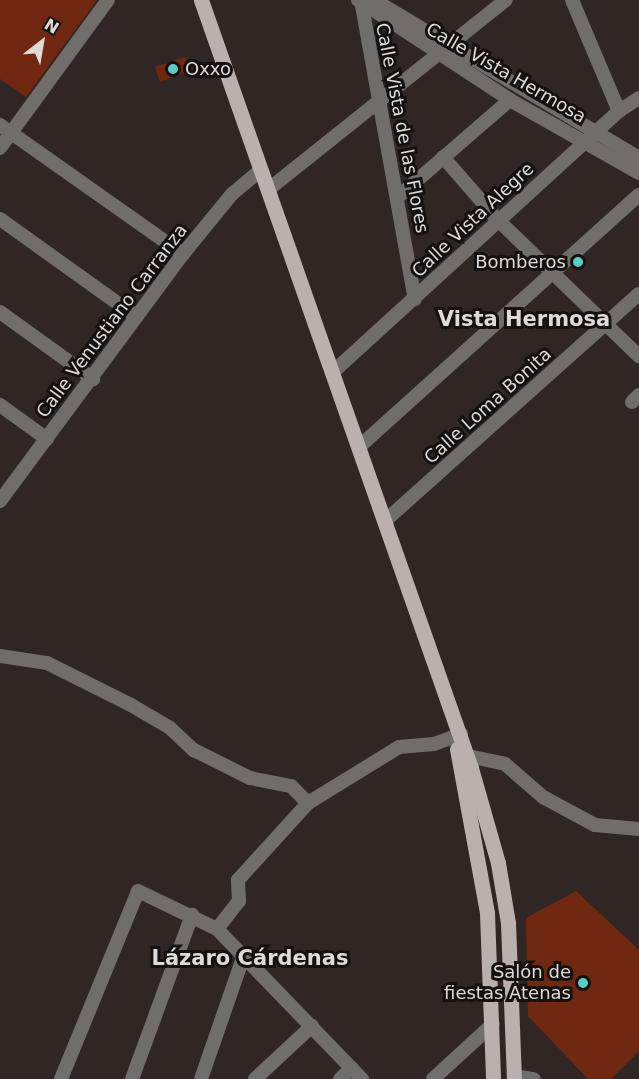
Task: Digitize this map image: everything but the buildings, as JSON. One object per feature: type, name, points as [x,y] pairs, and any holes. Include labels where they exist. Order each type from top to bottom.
[{"type":"main road","points":[[201,0],[386,520],[457,732],[468,756],[498,862],[508,923],[514,1078]]},
{"type":"main road","points":[[457,732],[487,913],[493,1024],[493,1079]]},
{"type":"street","points":[[0,148],[6,129],[108,0]]},
{"type":"street","name":"Calle Vista Hermosa","points":[[374,0],[452,45],[591,137],[639,173]]},
{"type":"street","points":[[269,189],[380,103],[506,0]]},
{"type":"street","points":[[572,0],[619,111]]},
{"type":"street","name":"Calle Vista Hermosa","points":[[359,1],[438,56],[510,100],[639,158]]},
{"type":"street","name":"Calle Vista de las Flores","points":[[359,1],[399,196],[415,299]]},
{"type":"street","name":"Calle Vista Alegre","points":[[333,372],[619,111],[639,98]]},
{"type":"street","points":[[399,196],[510,100]]},
{"type":"street","points":[[6,129],[183,254]]},
{"type":"street","points":[[443,158],[498,220],[639,356]]},
{"type":"street","name":"Calle Venustiano Carranza","points":[[0,501],[93,379],[183,254],[232,194],[261,170]]},
{"type":"street","points":[[360,446],[555,273],[639,195]]},
{"type":"street","points":[[0,219],[137,317]]},
{"type":"street","name":"Calle Loma Bonita","points":[[386,520],[639,294]]},
{"type":"street","points":[[0,312],[93,379]]},
{"type":"street","points":[[0,405],[47,439]]},
{"type":"street","points":[[0,656],[47,663],[131,705],[170,729],[194,750],[250,778],[291,786],[308,803]]},
{"type":"street","points":[[217,929],[239,901],[238,880],[308,803],[399,747],[434,744],[457,732]]},
{"type":"street","points":[[468,756],[505,764],[543,797],[595,825],[639,829]]},
{"type":"street","points":[[61,1079],[138,891],[217,929],[362,1079]]},
{"type":"street","points":[[132,1079],[192,915]]},
{"type":"street","points":[[201,1079],[244,955]]},
{"type":"street","points":[[433,1079],[493,1024]]},
{"type":"street","points":[[255,1079],[312,1026]]},
{"type":"street","points":[[340,1079],[352,1068]]},
{"type":"street","points":[[514,1078],[534,1079]]},
{"type":"place","name":"Oxxo","points":[[173,69]]},
{"type":"place","name":"Bomberos","points":[[578,262]]},
{"type":"place","name":"Salón de fiestas Atenas","points":[[583,983]]},
{"type":"district","name":"Vista Hermosa","points":[[524,319]]},
{"type":"district","name":"Lázaro Cárdenas","points":[[250,958]]}]
